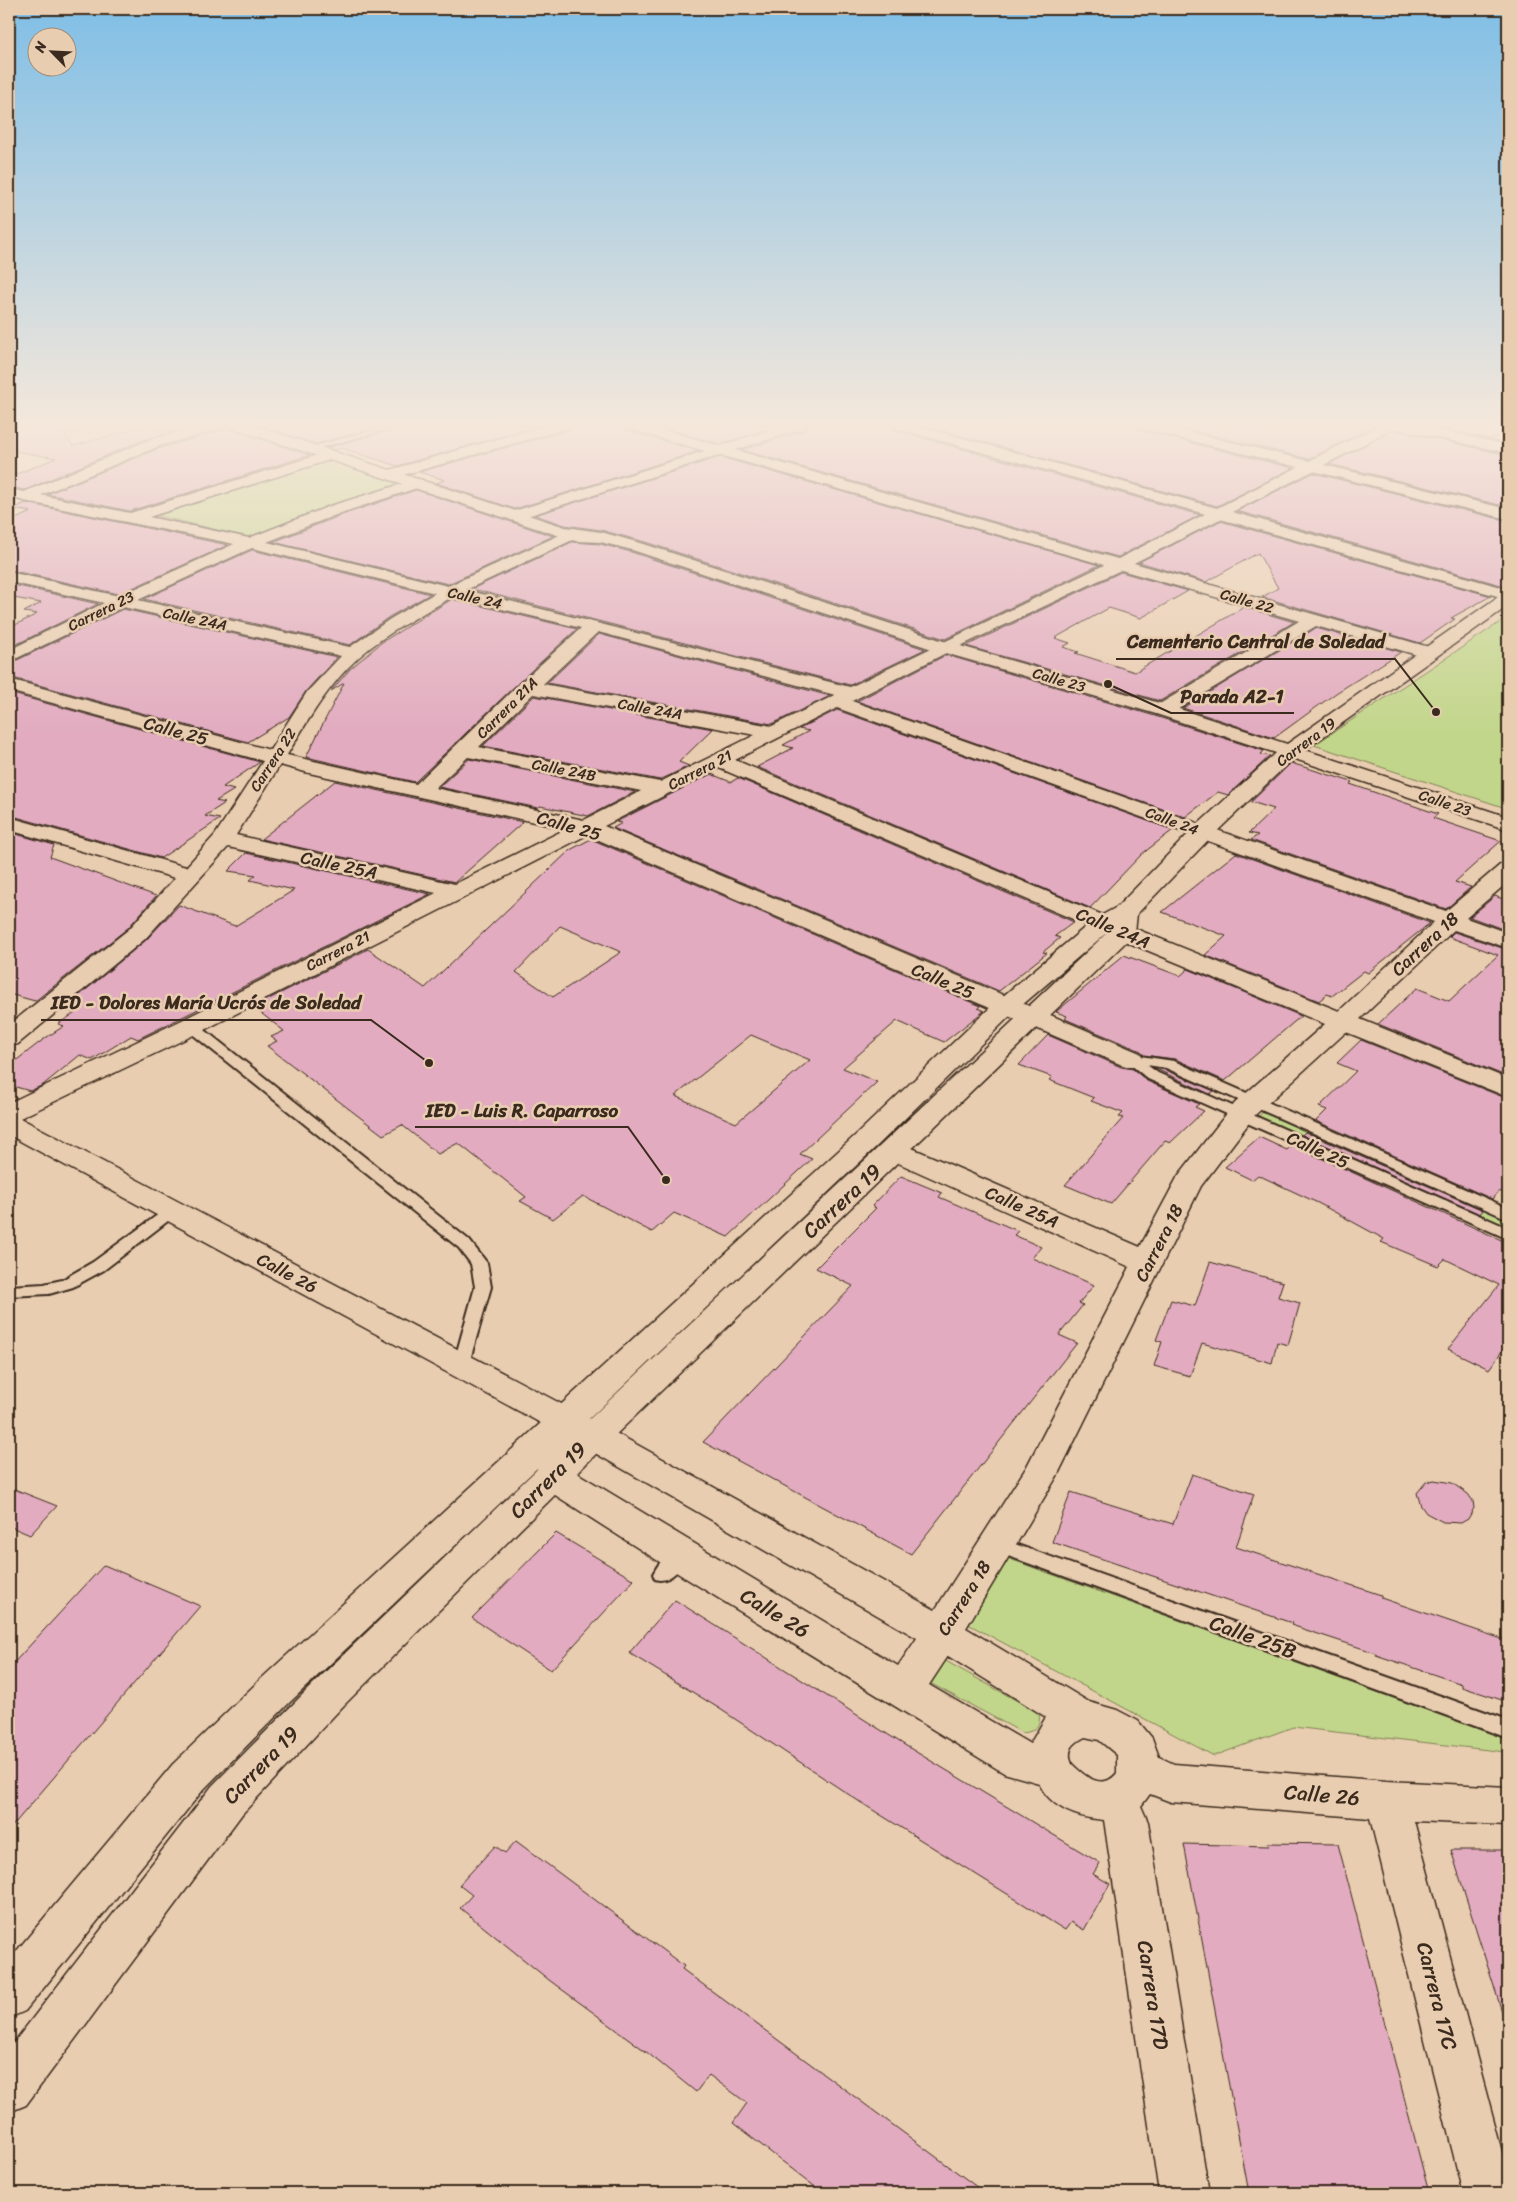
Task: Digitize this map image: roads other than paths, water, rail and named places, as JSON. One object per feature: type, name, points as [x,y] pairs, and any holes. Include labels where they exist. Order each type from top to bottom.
[{"type":"street","name":"Calle 24","points":[[182,528],[594,626],[843,697],[1203,832],[1508,941]]},
{"type":"street","name":"Carrera 23","points":[[9,657],[118,602],[290,528]]},
{"type":"street","name":"Calle 23","points":[[555,528],[652,561],[722,575],[944,646],[1163,710],[1508,824]]},
{"type":"street","name":"Calle 22","points":[[988,528],[1430,653]]},
{"type":"street","name":"Carrera 21","points":[[9,1113],[191,1026],[456,891],[720,761],[773,732],[944,646],[1118,565],[1188,528]]},
{"type":"street","points":[[1268,528],[1508,596]]},
{"type":"street","name":"Carrera 22","points":[[9,1038],[20,1015],[137,934],[223,839],[314,696],[353,654],[396,623],[448,592],[571,533]]},
{"type":"street","name":"Calle 24A","points":[[9,577],[353,654]]},
{"type":"street","name":"Carrera 19","points":[[9,1995],[188,1777],[276,1690],[580,1429],[895,1151],[1032,1018],[1117,923],[1203,832],[1290,751],[1508,596]]},
{"type":"street","points":[[1163,710],[1314,620]]},
{"type":"street","name":"Carrera 21A","points":[[420,791],[465,750],[527,687],[594,626]]},
{"type":"street","name":"Calle 25","points":[[9,685],[275,758],[587,827],[1005,1007],[1131,1058]]},
{"type":"street","name":"Calle 24A","points":[[527,687],[773,732]]},
{"type":"street","name":"Calle 24B","points":[[465,750],[663,789]]},
{"type":"street","name":"Calle 24A","points":[[720,761],[1117,923],[1342,1022],[1508,1089]]},
{"type":"street","points":[[9,823],[190,875]]},
{"type":"street","name":"Calle 25A","points":[[223,839],[456,891]]},
{"type":"street","name":"Carrera 18","points":[[903,1690],[998,1545],[1039,1476],[1188,1183],[1246,1109],[1449,921],[1508,870]]},
{"type":"street","name":"Carrera 19","points":[[9,2088],[227,1800],[330,1693],[553,1476],[580,1429],[868,1139],[1005,1007],[1117,923]]},
{"type":"street","name":"Calle 26","points":[[9,1124],[580,1429],[942,1633],[1063,1706],[1081,1719],[1095,1719],[1121,1731],[1135,1748],[1127,1783]]},
{"type":"street","name":"Calle 25A","points":[[895,1151],[1149,1263]]},
{"type":"street","name":"Calle 26","points":[[553,1476],[670,1564],[903,1690],[1019,1760],[1050,1767],[1058,1780],[1069,1791],[1083,1798],[1099,1801],[1127,1783],[1171,1782],[1387,1800],[1508,1806]]},
{"type":"street","points":[[1050,1767],[1047,1754],[1053,1736],[1067,1723],[1081,1719]]},
{"type":"street","name":"Carrera 17D","points":[[1127,1783],[1127,1822],[1184,2193]]},
{"type":"street","name":"Carrera 17C","points":[[1387,1800],[1488,2193]]},
{"type":"lane","points":[[191,1026],[464,1244],[479,1263],[483,1287],[461,1366]]},
{"type":"lane","name":"Calle 25","points":[[1131,1058],[1153,1076],[1246,1109],[1508,1214]]},
{"type":"lane","name":"Calle 25","points":[[1246,1109],[1508,1234]]},
{"type":"lane","points":[[9,1291],[42,1290],[76,1280],[172,1211]]},
{"type":"lane","name":"Calle 25B","points":[[998,1545],[1508,1729]]},
{"type":"place","name":"Parada A2-1","points":[[1108,684]]},
{"type":"place","name":"Cementerio Central de Soledad","points":[[1436,712]]},
{"type":"place","name":"IED - Dolores María Ucrós de Soledad","points":[[429,1063]]},
{"type":"place","name":"IED - Luis R. Caparroso","points":[[666,1180]]}]
